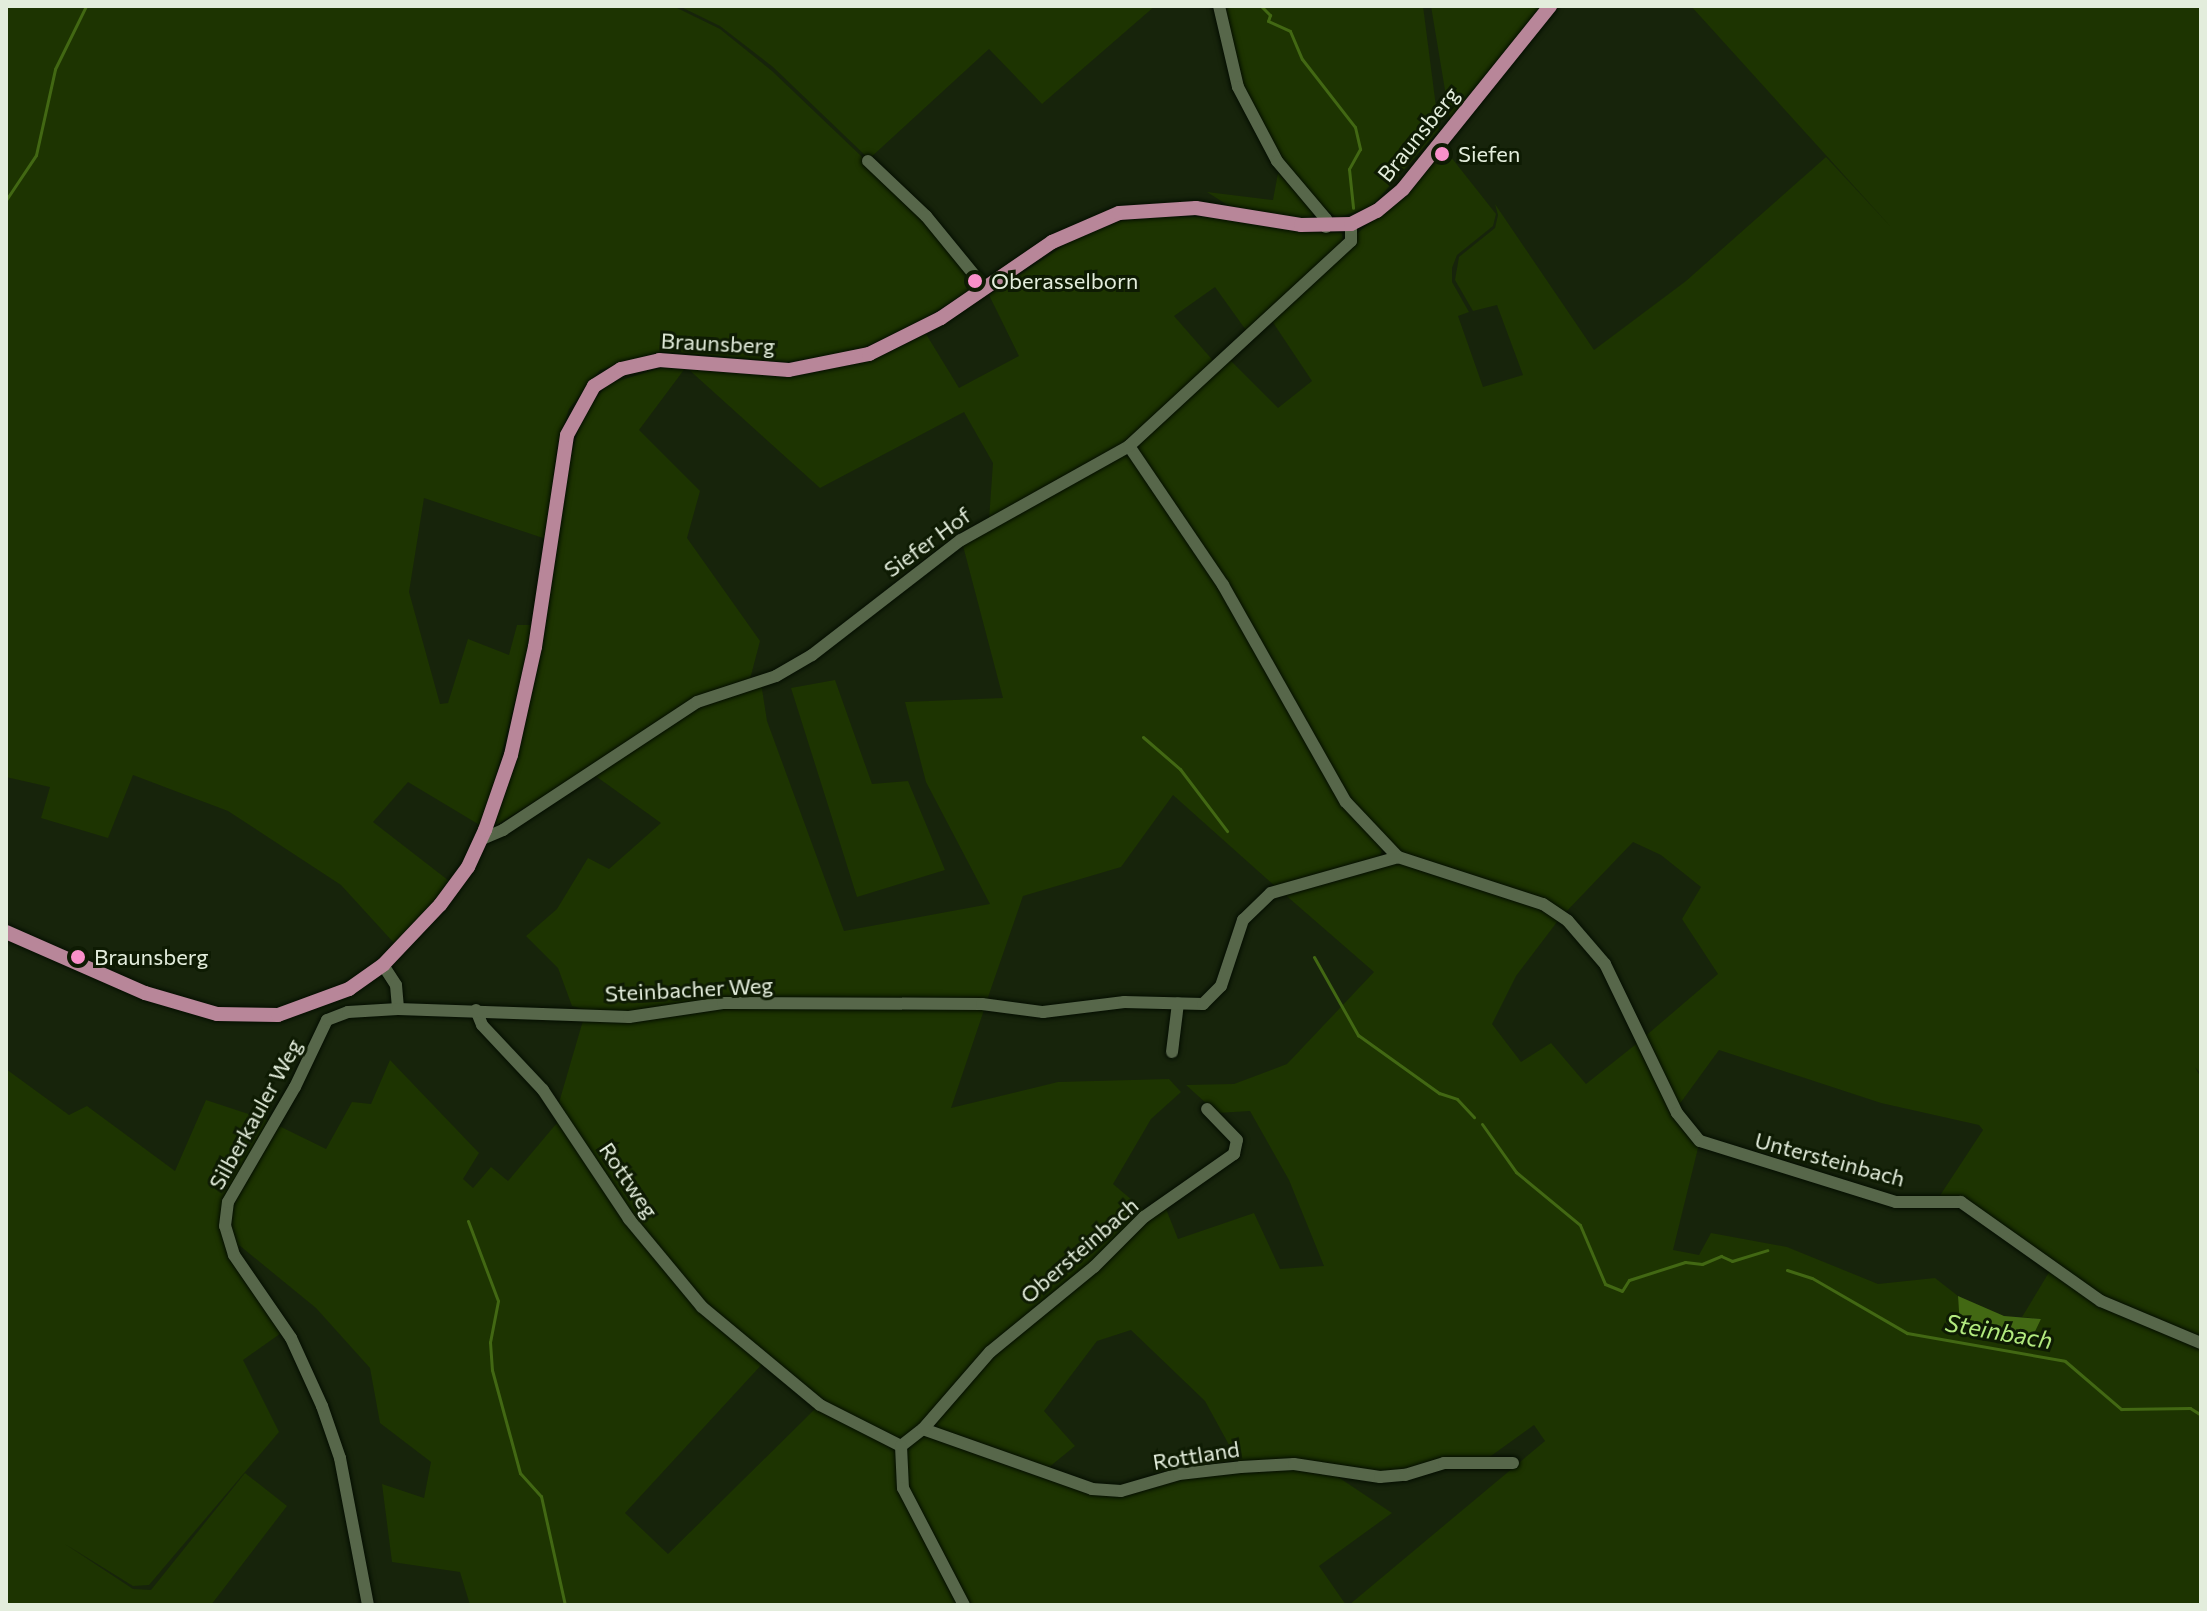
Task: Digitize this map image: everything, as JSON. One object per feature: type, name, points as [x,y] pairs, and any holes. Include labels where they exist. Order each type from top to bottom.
[{"type":"main road","name":"Braunsberg","points":[[6,932],[145,993],[217,1014],[278,1015],[327,1001],[383,965],[440,905],[482,839],[511,755],[532,661],[567,435],[594,386],[621,369],[659,360],[789,370],[843,362],[915,334],[1065,235],[1133,211],[1196,208],[1326,227],[1351,224],[1377,211],[1403,189],[1550,6]]},
{"type":"street","points":[[1219,6],[1238,87],[1277,161],[1326,219],[1326,227]]},
{"type":"street","points":[[868,161],[926,216],[985,288]]},
{"type":"street","name":"Siefer Hof","points":[[482,839],[503,830],[697,702],[776,676],[812,655],[961,540],[1129,446],[1351,241],[1351,224]]},
{"type":"street","points":[[1129,446],[1223,585],[1346,802],[1398,857],[1271,893],[1243,920],[1216,994],[1203,1004],[1178,1003],[1172,1052]]},
{"type":"street","name":"Untersteinbach","points":[[1398,857],[1543,904],[1568,921],[1605,964],[1677,1113],[1700,1141],[1896,1202],[1961,1202],[2101,1301],[2201,1343]]},
{"type":"street","points":[[327,1001],[348,1012],[398,1009],[396,985],[383,965]]},
{"type":"street","name":"Steinbacher Weg","points":[[398,1009],[629,1017],[723,1003],[982,1004],[1043,1012],[1124,1002],[1178,1003]]},
{"type":"street","name":"Rottweg","points":[[476,1010],[482,1025],[563,1116],[647,1241],[702,1307],[820,1405],[901,1446]]},
{"type":"street","name":"Silberkauler Weg","points":[[348,1012],[327,1020],[295,1087],[238,1181],[228,1202],[225,1226],[234,1255],[291,1338],[322,1406],[340,1458],[368,1605]]},
{"type":"street","name":"Obersteinbach","points":[[923,1429],[990,1352],[1094,1267],[1144,1217],[1234,1154],[1237,1140],[1207,1109]]},
{"type":"street","points":[[923,1429],[901,1446],[903,1488],[964,1605]]},
{"type":"street","name":"Rottland","points":[[923,1429],[1092,1489],[1121,1491],[1179,1474],[1241,1467],[1294,1464],[1380,1477],[1405,1475],[1444,1463],[1513,1463]]},
{"type":"shaded area","points":[[6,6],[673,6],[720,29],[772,71],[925,217],[978,285],[913,326],[851,353],[786,362],[662,351],[600,370],[569,409],[557,446],[546,539],[424,498],[409,592],[440,704],[448,703],[468,639],[509,655],[517,625],[534,625],[483,827],[408,782],[373,822],[453,884],[394,943],[341,885],[228,811],[133,775],[108,838],[41,818],[50,787],[6,777]]},
{"type":"shaded area","points":[[679,6],[1155,6],[1042,104],[989,49],[869,159],[773,67],[720,26]]},
{"type":"shaded area","points":[[1221,6],[1423,6],[1439,130],[1372,206],[1337,218],[1308,194],[1279,158],[1241,85]]},
{"type":"shaded area","points":[[1431,6],[1543,6],[1450,120]]},
{"type":"shaded area","points":[[1691,6],[2201,6],[2201,1074],[2195,1067],[2201,1078],[2201,1341],[2102,1298],[1961,1199],[1939,1197],[1983,1130],[1979,1125],[1881,1103],[1719,1050],[1676,1109],[1642,1039],[1718,974],[1682,919],[1701,887],[1661,855],[1633,842],[1563,915],[1400,854],[1348,801],[1131,446],[1227,357],[1278,408],[1312,381],[1270,318],[1361,230],[1409,193],[1443,147],[1496,214],[1493,226],[1457,255],[1452,268],[1452,282],[1469,312],[1458,316],[1483,387],[1523,375],[1497,305],[1473,311],[1455,280],[1459,257],[1495,228],[1498,215],[1495,204],[1594,350],[1686,281],[1826,157],[1891,227]]},
{"type":"shaded area","points":[[1278,173],[1314,213],[1312,220],[1229,206],[1207,192],[1273,200]]},
{"type":"shaded area","points":[[1164,217],[1223,217],[1302,232],[1342,233],[1343,240],[1248,333],[1215,287],[1174,316],[1216,364],[1127,444],[989,520],[993,463],[964,412],[820,488],[686,367],[788,375],[817,372],[881,356],[926,334],[959,388],[1019,356],[989,295],[1074,239],[1121,221]]},
{"type":"shaded area","points":[[664,367],[686,367],[639,430],[700,491],[687,538],[760,641],[749,683],[697,700],[492,828],[540,648],[567,470],[583,414],[608,384]]},
{"type":"shaded area","points":[[1127,450],[1173,510],[1346,805],[1383,846],[1380,856],[1276,887],[1173,795],[1121,867],[1023,896],[986,1003],[595,1012],[572,1006],[558,968],[526,936],[557,909],[588,858],[609,869],[661,823],[590,772],[699,704],[761,683],[767,721],[844,931],[990,904],[926,782],[905,702],[1003,698],[962,542]]},
{"type":"shaded area","points":[[835,680],[872,784],[908,781],[945,870],[857,897],[791,688]]},
{"type":"shaded area","points":[[1398,860],[1542,906],[1560,918],[1516,976],[1492,1024],[1521,1062],[1551,1043],[1586,1084],[1640,1041],[1675,1113],[1699,1144],[1673,1250],[1699,1255],[1711,1233],[1787,1247],[1878,1284],[1935,1278],[1958,1296],[1961,1326],[2007,1342],[2030,1341],[2041,1319],[2022,1317],[2051,1269],[2099,1302],[2201,1346],[2201,1605],[1349,1605],[1545,1441],[1534,1425],[1484,1461],[1444,1460],[1403,1474],[1294,1462],[1240,1465],[1205,1401],[1131,1330],[1097,1341],[1044,1411],[1075,1446],[1048,1468],[951,1437],[1092,1490],[1121,1493],[1180,1476],[1242,1469],[1295,1465],[1329,1471],[1392,1513],[1319,1566],[1346,1605],[470,1605],[460,1572],[392,1562],[382,1484],[424,1498],[431,1462],[380,1423],[370,1368],[316,1308],[239,1245],[239,1261],[230,1238],[229,1203],[273,1123],[326,1149],[352,1102],[371,1104],[390,1060],[479,1153],[463,1179],[473,1188],[491,1167],[508,1181],[562,1117],[584,1151],[558,1106],[584,1017],[628,1019],[722,1006],[981,1006],[985,1007],[951,1108],[1058,1082],[1169,1079],[1181,1092],[1151,1119],[1113,1184],[1145,1211],[1092,1267],[989,1351],[921,1429],[901,1444],[821,1403],[701,1304],[764,1362],[625,1513],[668,1554],[819,1405],[901,1448],[923,1431],[991,1353],[1094,1269],[1164,1204],[1178,1239],[1254,1213],[1280,1269],[1324,1266],[1289,1180],[1250,1111],[1217,1113],[1186,1085],[1234,1084],[1287,1064],[1374,972],[1282,892]]},
{"type":"shaded area","points":[[6,1069],[69,1115],[87,1106],[175,1171],[206,1100],[270,1121],[224,1226],[284,1331],[243,1360],[279,1432],[149,1585],[133,1586],[65,1544],[133,1589],[151,1590],[245,1473],[287,1506],[211,1605],[6,1605]]},
{"type":"water","points":[[1958,1296],[2004,1316],[2041,1319],[2030,1342],[2007,1342],[1960,1326]]},
{"type":"waterway","points":[[6,200],[36,155],[55,69],[86,6]]},
{"type":"waterway","points":[[1261,6],[1270,15],[1268,21],[1290,31],[1302,59],[1355,127],[1360,149],[1349,169],[1353,208]]},
{"type":"waterway","points":[[1143,737],[1180,769],[1227,831]]},
{"type":"waterway","points":[[1314,957],[1358,1035],[1439,1093],[1457,1099],[1474,1117]]},
{"type":"waterway","points":[[1482,1124],[1516,1172],[1580,1225],[1605,1284],[1622,1291],[1629,1280],[1685,1262],[1702,1264],[1721,1256],[1732,1261],[1767,1250]]},
{"type":"waterway","points":[[468,1221],[498,1301],[490,1342],[492,1370],[520,1473],[541,1496],[565,1605]]},
{"type":"waterway","name":"Steinbach","points":[[1787,1270],[1812,1278],[1907,1333],[2065,1361],[2121,1409],[2190,1408],[2201,1415]]},
{"type":"place","name":"Siefen","points":[[1442,154]]},
{"type":"place","name":"Oberasselborn","points":[[975,281]]},
{"type":"place","name":"Braunsberg","points":[[78,957]]}]
